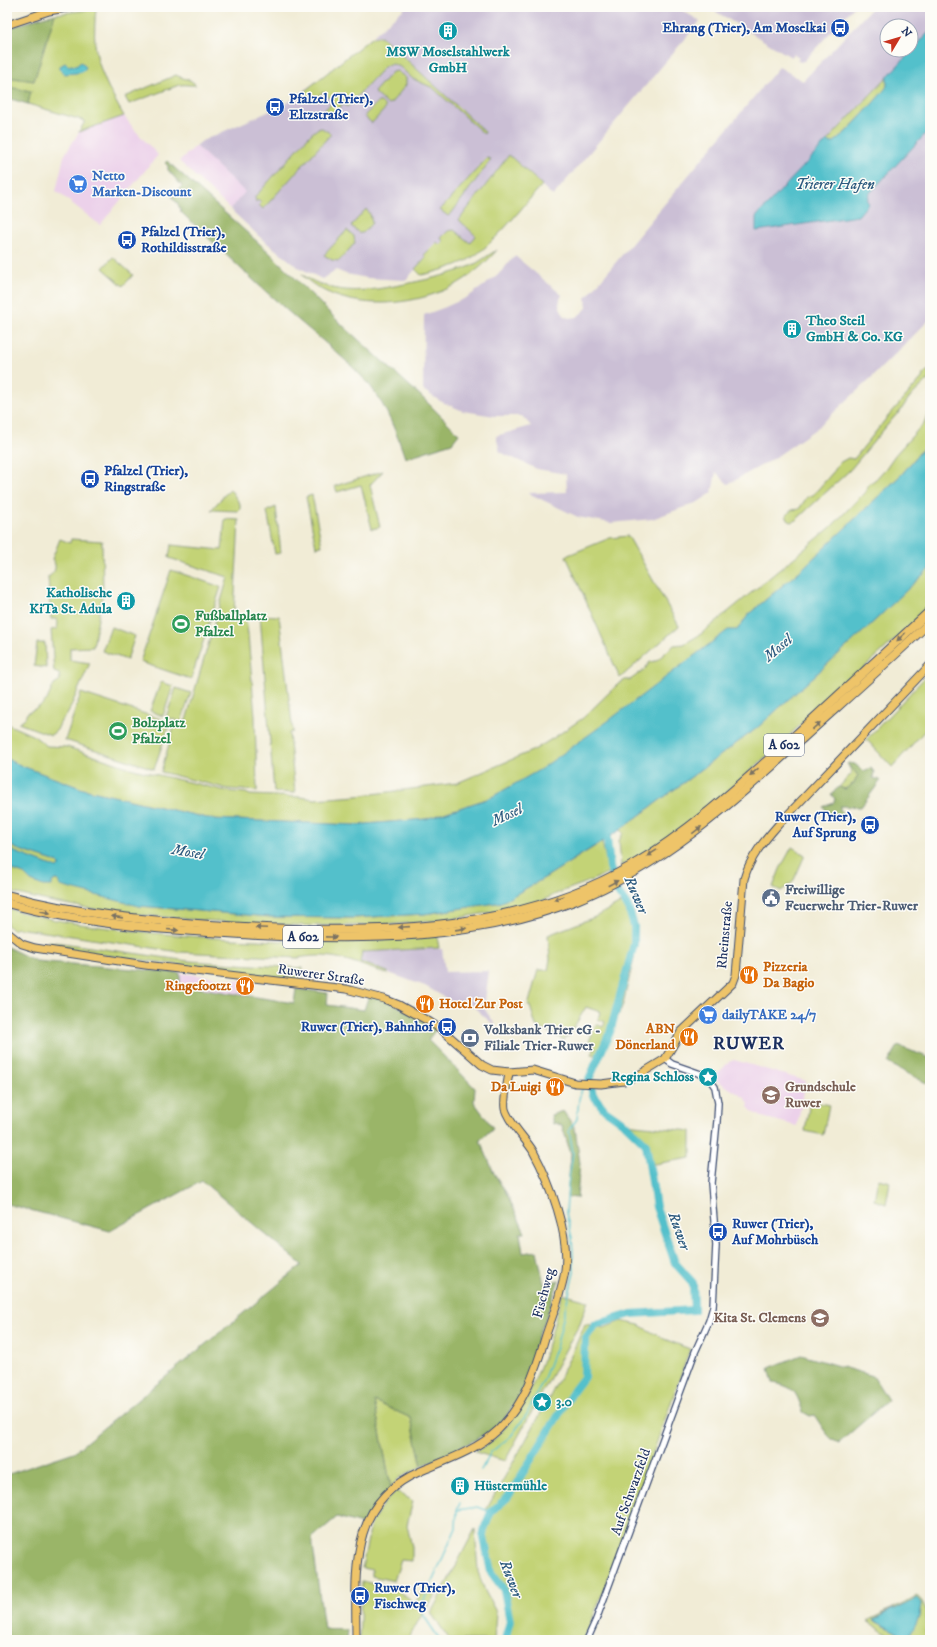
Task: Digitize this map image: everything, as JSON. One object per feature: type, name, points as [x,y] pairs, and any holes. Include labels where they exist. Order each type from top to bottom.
[{"type":"highway","name":"A 602","points":[[629,871],[693,824],[729,794],[930,611]]},
{"type":"highway","name":"A 602","points":[[7,903],[86,921],[125,926],[280,936],[366,938],[433,933],[510,920],[546,911],[596,888],[675,847],[732,801],[930,622]]},
{"type":"highway","name":"A 602","points":[[7,895],[62,908],[128,918],[281,929],[372,930],[468,921],[546,903],[596,888]]},
{"type":"main road","points":[[7,25],[49,11],[72,7]]},
{"type":"main road","name":"Rheinstraße","points":[[612,1083],[624,1081],[637,1076],[665,1059],[681,1032],[733,983],[736,975],[744,879],[746,871],[758,850],[778,825],[930,664]]},
{"type":"main road","name":"Ruwerer Straße","points":[[7,932],[22,944],[35,948],[152,966],[346,989],[371,995],[399,1005],[430,1022],[441,1029],[482,1065],[497,1072],[533,1070],[575,1083],[612,1083]]},
{"type":"main road","name":"Fischweg","points":[[356,1640],[357,1564],[363,1534],[367,1521],[374,1508],[391,1488],[418,1472],[459,1455],[484,1441],[497,1431],[516,1410],[526,1392],[541,1354],[565,1270],[565,1242],[554,1197],[533,1152],[505,1108],[509,1072]]},
{"type":"street","name":"Auf Schwarzfeld","points":[[587,1640],[602,1605],[695,1352],[710,1321],[713,1307],[716,1245],[711,1183],[718,1102],[715,1087],[710,1080],[698,1073],[672,1064],[665,1059]]},
{"type":"shaded area","points":[[406,7],[676,7],[700,21],[553,196],[509,155],[460,220],[476,236],[470,243],[454,230],[440,245],[437,242],[407,279],[404,280],[367,278],[346,274],[336,270],[322,279],[298,267],[262,239],[230,209],[245,192],[196,146],[202,141],[286,104],[351,55]]},
{"type":"shaded area","points":[[708,7],[854,7],[804,61],[800,62],[797,60],[799,57],[794,54],[791,57]]},
{"type":"shaded area","points":[[873,7],[930,7],[930,31],[919,43],[919,18],[879,18],[879,58],[905,58],[887,77],[887,88],[827,142],[756,217],[867,201],[869,194],[930,129],[930,319],[871,378],[817,428],[773,459],[728,484],[716,472],[712,493],[698,502],[652,519],[611,523],[578,517],[528,493],[567,492],[566,474],[537,469],[500,452],[496,436],[531,426],[522,416],[495,416],[463,411],[440,401],[423,390],[424,315],[468,297],[497,276],[515,256],[562,295],[559,305],[564,316],[569,318],[577,317],[587,308],[586,298],[779,67],[803,81]]},
{"type":"shaded area","points":[[124,116],[158,155],[100,225],[56,191],[64,156],[79,132]]},
{"type":"shaded area","points":[[196,146],[246,192],[230,209],[179,161]]},
{"type":"shaded area","points":[[362,945],[442,949],[445,972],[489,971],[484,1008],[498,1029],[465,999],[460,1006],[425,986],[358,962]]},
{"type":"shaded area","points":[[180,973],[247,981],[246,995],[180,985]]},
{"type":"shaded area","name":"Grundschule Ruwer","points":[[734,1060],[806,1081],[797,1126],[762,1117],[754,1113],[748,1107],[749,1104],[745,1098],[713,1078],[729,1062]]},
{"type":"green space","points":[[96,9],[96,53],[110,90],[124,116],[79,132],[85,121],[28,104],[31,91],[7,87],[7,77],[34,81],[55,14]]},
{"type":"green space","points":[[55,14],[34,81],[7,77],[7,29]]},
{"type":"green space","points":[[381,36],[485,132],[484,134],[433,88],[413,79],[400,67],[393,64],[385,66],[347,107],[343,103],[337,111],[326,114],[323,112],[333,101],[323,92],[315,99],[309,101],[306,95],[307,89],[371,38]]},
{"type":"green space","points":[[397,71],[406,78],[406,85],[391,103],[387,104],[374,92],[392,72]]},
{"type":"green space","points":[[176,75],[192,81],[196,85],[179,85],[129,104],[125,97]]},
{"type":"green space","points":[[887,77],[887,88],[859,118],[837,140],[832,143],[827,141]]},
{"type":"green space","points":[[7,87],[31,91],[28,104],[7,98]]},
{"type":"green space","points":[[378,102],[381,102],[385,106],[385,109],[372,123],[366,118],[365,115]]},
{"type":"green space","points":[[322,128],[331,134],[263,209],[259,205],[261,203],[258,200],[256,202],[255,197],[310,135],[317,129]]},
{"type":"green space","points":[[509,155],[542,185],[497,236],[478,254],[457,265],[421,275],[415,269],[426,257],[424,255],[437,242],[440,245],[443,241],[441,238],[448,231],[454,230],[470,243],[476,236],[459,220]]},
{"type":"green space","points":[[487,158],[490,159],[490,161],[451,214],[448,216],[440,210]]},
{"type":"green space","points":[[167,161],[271,254],[340,323],[421,396],[459,434],[452,443],[405,458],[387,412],[377,395],[362,377],[343,358],[262,288],[181,212],[178,204],[172,197],[182,186],[168,170],[168,166],[165,163]]},
{"type":"green space","points":[[366,209],[370,214],[372,223],[363,233],[359,233],[351,226]]},
{"type":"green space","points":[[347,230],[354,236],[355,243],[339,261],[332,260],[324,255]]},
{"type":"green space","points":[[497,250],[487,261],[465,279],[453,286],[435,294],[395,302],[374,303],[353,301],[334,295],[316,286],[301,274],[314,282],[328,287],[341,290],[367,290],[425,280],[464,269]]},
{"type":"green space","points":[[113,257],[133,275],[123,286],[103,268]]},
{"type":"green space","points":[[930,369],[930,378],[909,398],[899,413],[850,470],[796,520],[791,522],[788,520],[786,515],[792,510],[799,509],[807,497],[813,495],[839,463],[848,458],[854,459],[885,420],[922,378],[923,374]]},
{"type":"green space","points":[[930,412],[930,440],[902,474],[801,570],[750,613],[737,630],[542,769],[490,798],[426,819],[354,825],[211,819],[83,789],[7,759],[7,724],[34,736],[47,746],[67,747],[137,770],[250,795],[315,799],[357,796],[457,783],[534,750],[583,718],[617,685],[625,680],[630,680],[644,670],[650,662],[656,661],[674,645],[684,644],[701,634],[830,528],[865,492],[869,484],[886,468],[895,455],[924,423],[928,413]]},
{"type":"green space","points":[[383,471],[370,485],[380,527],[372,529],[361,485],[337,492],[335,486]]},
{"type":"green space","points":[[230,489],[240,504],[240,509],[238,511],[211,510]]},
{"type":"green space","points":[[312,495],[322,546],[316,547],[306,497]]},
{"type":"green space","points":[[276,507],[281,553],[275,554],[267,511]]},
{"type":"green space","points":[[225,519],[239,520],[234,613],[237,619],[241,618],[247,624],[255,716],[257,791],[228,789],[161,772],[175,723],[182,725],[186,720],[228,577],[169,558],[171,545],[222,550]]},
{"type":"green space","points":[[628,536],[679,626],[620,678],[566,556],[610,538]]},
{"type":"green space","points":[[60,539],[70,543],[71,539],[102,541],[103,591],[93,647],[70,648],[70,660],[90,663],[68,713],[61,721],[57,730],[51,735],[18,723],[25,718],[27,713],[40,706],[47,700],[54,684],[60,680],[59,674],[54,672],[51,630],[57,629],[58,623],[56,619],[51,619],[48,577],[55,569],[55,564],[52,559]]},
{"type":"green space","points":[[930,568],[930,607],[708,808],[666,840],[621,866],[619,841],[623,833],[620,830],[757,728],[866,629]]},
{"type":"green space","name":"Fußballplatz Pfalzel","points":[[171,570],[221,587],[191,679],[140,662]]},
{"type":"green space","points":[[260,615],[279,616],[293,732],[289,733],[295,793],[274,792]]},
{"type":"green space","points":[[111,627],[135,636],[127,660],[102,651]]},
{"type":"green space","points":[[37,643],[45,643],[46,668],[34,666]]},
{"type":"green space","points":[[930,672],[930,725],[892,767],[866,740]]},
{"type":"green space","points":[[161,682],[173,686],[163,716],[150,711]]},
{"type":"green space","points":[[176,688],[191,693],[181,722],[166,717]]},
{"type":"green space","name":"Bolzplatz Pfalzel","points":[[81,693],[170,722],[154,769],[65,740]]},
{"type":"green space","points":[[847,764],[855,764],[863,771],[871,768],[874,772],[873,778],[881,780],[861,807],[840,806],[840,809],[846,816],[842,820],[834,813],[829,814],[823,807],[833,803],[835,799],[831,794],[839,787],[845,789],[854,783],[858,775]]},
{"type":"green space","points":[[848,765],[858,775],[854,783],[845,789],[839,787],[852,773]]},
{"type":"green space","points":[[602,842],[609,872],[597,878],[529,905],[415,923],[314,926],[188,919],[84,908],[33,898],[7,891],[7,868],[24,874],[31,881],[52,882],[58,880],[139,906],[271,917],[353,918],[424,914],[502,902],[546,877]]},
{"type":"green space","points":[[7,844],[17,849],[57,862],[60,865],[57,868],[7,849]]},
{"type":"green space","points":[[792,847],[805,855],[793,882],[781,891],[773,887],[780,869]]},
{"type":"green space","points":[[626,900],[633,912],[636,926],[634,958],[623,1004],[601,1058],[592,1054],[595,1047],[588,1044],[596,1024],[603,1027],[605,1022],[598,1019],[600,1012],[586,1007],[568,1037],[566,1036],[564,1040],[536,1026],[530,1006],[528,1006],[538,970],[548,970],[550,959],[548,935],[595,917]]},
{"type":"green space","points":[[7,908],[55,920],[87,925],[210,938],[286,941],[362,941],[437,936],[439,948],[362,952],[360,962],[388,972],[388,974],[334,957],[311,956],[298,958],[179,952],[17,928],[12,930],[7,925]]},
{"type":"green space","points":[[48,941],[188,961],[302,968],[300,981],[46,947]]},
{"type":"green space","points":[[7,947],[36,961],[180,973],[180,985],[294,1003],[296,989],[328,993],[327,1005],[364,1010],[369,995],[384,998],[437,1028],[428,1040],[475,1088],[474,1102],[493,1128],[480,1140],[494,1173],[508,1196],[525,1233],[520,1233],[523,1253],[537,1251],[544,1284],[559,1280],[544,1323],[537,1338],[536,1356],[531,1373],[519,1398],[506,1416],[492,1429],[477,1439],[422,1466],[411,1418],[374,1401],[391,1488],[365,1525],[337,1517],[312,1538],[324,1629],[347,1630],[346,1640],[7,1640],[7,1472],[9,1474],[74,1452],[302,1265],[202,1181],[110,1231],[7,1204]]},
{"type":"green space","points":[[898,1046],[930,1058],[930,1085],[888,1063]]},
{"type":"green space","points":[[810,1101],[829,1105],[823,1135],[805,1131]]},
{"type":"green space","points":[[563,1111],[575,1128],[580,1163],[577,1198],[567,1197],[571,1154],[562,1126],[556,1123],[553,1124],[551,1115]]},
{"type":"green space","points":[[625,1124],[691,1131],[691,1158],[648,1165],[646,1144]]},
{"type":"green space","points":[[878,1179],[890,1182],[886,1204],[874,1200]]},
{"type":"green space","points":[[562,1294],[588,1301],[580,1323],[505,1461],[475,1452],[491,1442],[507,1425],[520,1409],[530,1391],[545,1353]]},
{"type":"green space","points":[[621,1321],[639,1325],[664,1339],[690,1349],[613,1566],[584,1640],[505,1640],[510,1621],[504,1590],[491,1572],[483,1532],[491,1512],[486,1510],[551,1395],[585,1324],[604,1328]]},
{"type":"green space","points":[[801,1355],[873,1376],[888,1400],[839,1443],[831,1439],[814,1415],[810,1416],[803,1412],[794,1392],[786,1386],[773,1383],[769,1368]]},
{"type":"green space","points":[[374,1401],[411,1418],[422,1466],[399,1478],[391,1487]]},
{"type":"green space","points":[[396,1491],[413,1501],[407,1525],[412,1547],[412,1561],[401,1560],[394,1581],[372,1576],[372,1570],[362,1568],[371,1524],[383,1504]]},
{"type":"green space","points":[[475,1529],[478,1572],[485,1591],[496,1612],[494,1640],[450,1640],[431,1613]]},
{"type":"green space","points":[[362,1581],[397,1590],[415,1604],[425,1585],[438,1591],[421,1616],[408,1640],[359,1640]]},
{"type":"green space","points":[[917,1596],[921,1599],[925,1607],[927,1630],[925,1631],[929,1640],[897,1640],[867,1621]],"holes":[[[921,1603],[919,1617],[910,1634],[904,1636],[873,1620],[893,1609]]]},
{"type":"water","name":"Trierer Hafen","points":[[930,31],[930,129],[869,194],[867,201],[869,203],[858,216],[756,231],[756,217],[827,141],[832,143],[843,135],[859,119],[886,88],[887,77],[905,58],[919,58],[919,43]]},
{"type":"water","points":[[81,62],[86,67],[82,72],[65,74],[60,70],[60,66],[65,63],[69,66],[76,66]]},
{"type":"water","name":"Mosel","points":[[930,440],[930,568],[866,629],[757,728],[617,832],[546,877],[502,902],[424,914],[353,918],[271,917],[139,906],[60,886],[58,880],[52,882],[52,886],[43,886],[31,881],[24,874],[7,868],[7,849],[57,868],[60,865],[57,862],[17,849],[7,844],[7,759],[83,789],[211,819],[354,825],[426,819],[490,798],[541,769],[608,721],[728,630],[737,630],[750,613],[801,570],[902,474]]},
{"type":"water","points":[[917,1598],[921,1603],[919,1617],[916,1625],[907,1636],[904,1636],[873,1620]]},
{"type":"waterway","name":"Ruwer","points":[[505,1640],[510,1621],[504,1590],[491,1572],[483,1532],[491,1512],[508,1497],[574,1390],[584,1377],[585,1339],[595,1325],[631,1314],[694,1310],[693,1283],[675,1263],[656,1207],[646,1144],[625,1124],[605,1110],[593,1095],[589,1079],[610,1032],[634,944],[634,926],[628,907],[617,891],[610,867],[606,829]]},
{"type":"waterway","points":[[481,1470],[491,1452],[511,1436],[527,1414],[543,1381],[557,1344],[574,1272],[572,1238],[566,1213],[568,1184],[573,1153],[569,1130],[577,1119],[579,1099],[583,1086]]},
{"type":"waterway","points":[[440,1640],[424,1616],[421,1607],[456,1528],[457,1510],[460,1503]]},
{"type":"waterway","points":[[457,1510],[478,1507],[491,1512]]},
{"type":"place","name":"Ehrang (Trier), Am Moselkai","points":[[840,28]]},
{"type":"place","name":"MSW Moselstahlwerk GmbH","points":[[448,31]]},
{"type":"place","name":"Pfalzel (Trier), Eltzstraße","points":[[275,107]]},
{"type":"place","name":"Netto Marken-Discount","points":[[78,184]]},
{"type":"place","name":"Pfalzel (Trier), Rothildisstraße","points":[[127,240]]},
{"type":"place","name":"Theo Steil GmbH & Co. KG","points":[[792,329]]},
{"type":"place","name":"Pfalzel (Trier), Ringstraße","points":[[90,479]]},
{"type":"place","name":"Katholische KiTa St. Adula","points":[[126,601]]},
{"type":"place","name":"Fußballplatz Pfalzel","points":[[181,624]]},
{"type":"place","name":"Bolzplatz Pfalzel","points":[[118,731]]},
{"type":"place","name":"Ruwer (Trier), Auf Sprung","points":[[870,825]]},
{"type":"place","name":"Freiwillige Feuerwehr Trier-Ruwer","points":[[771,898]]},
{"type":"place","name":"Pizzeria Da Bagio","points":[[749,975]]},
{"type":"place","name":"Ringefootzt","points":[[245,986]]},
{"type":"place","name":"Hotel Zur Post","points":[[425,1004]]},
{"type":"place","name":"dailyTAKE 24/7","points":[[708,1015]]},
{"type":"place","name":"Ruwer (Trier), Bahnhof","points":[[447,1027]]},
{"type":"place","name":"ABN Dönerland","points":[[689,1037]]},
{"type":"place","name":"Volksbank Trier eG - Filiale Trier-Ruwer","points":[[470,1038]]},
{"type":"place","name":"Regina Schloss","points":[[708,1077]]},
{"type":"place","name":"Da Luigi","points":[[555,1087]]},
{"type":"place","name":"Grundschule Ruwer","points":[[771,1095]]},
{"type":"place","name":"Ruwer (Trier), Auf Mohrbüsch","points":[[718,1232]]},
{"type":"place","name":"Kita St. Clemens","points":[[820,1318]]},
{"type":"place","name":"3.0","points":[[542,1402]]},
{"type":"place","name":"Hüstermühle","points":[[460,1486]]},
{"type":"place","name":"Ruwer (Trier), Fischweg","points":[[360,1596]]},
{"type":"district","name":"RUWER","points":[[749,1044]]}]
